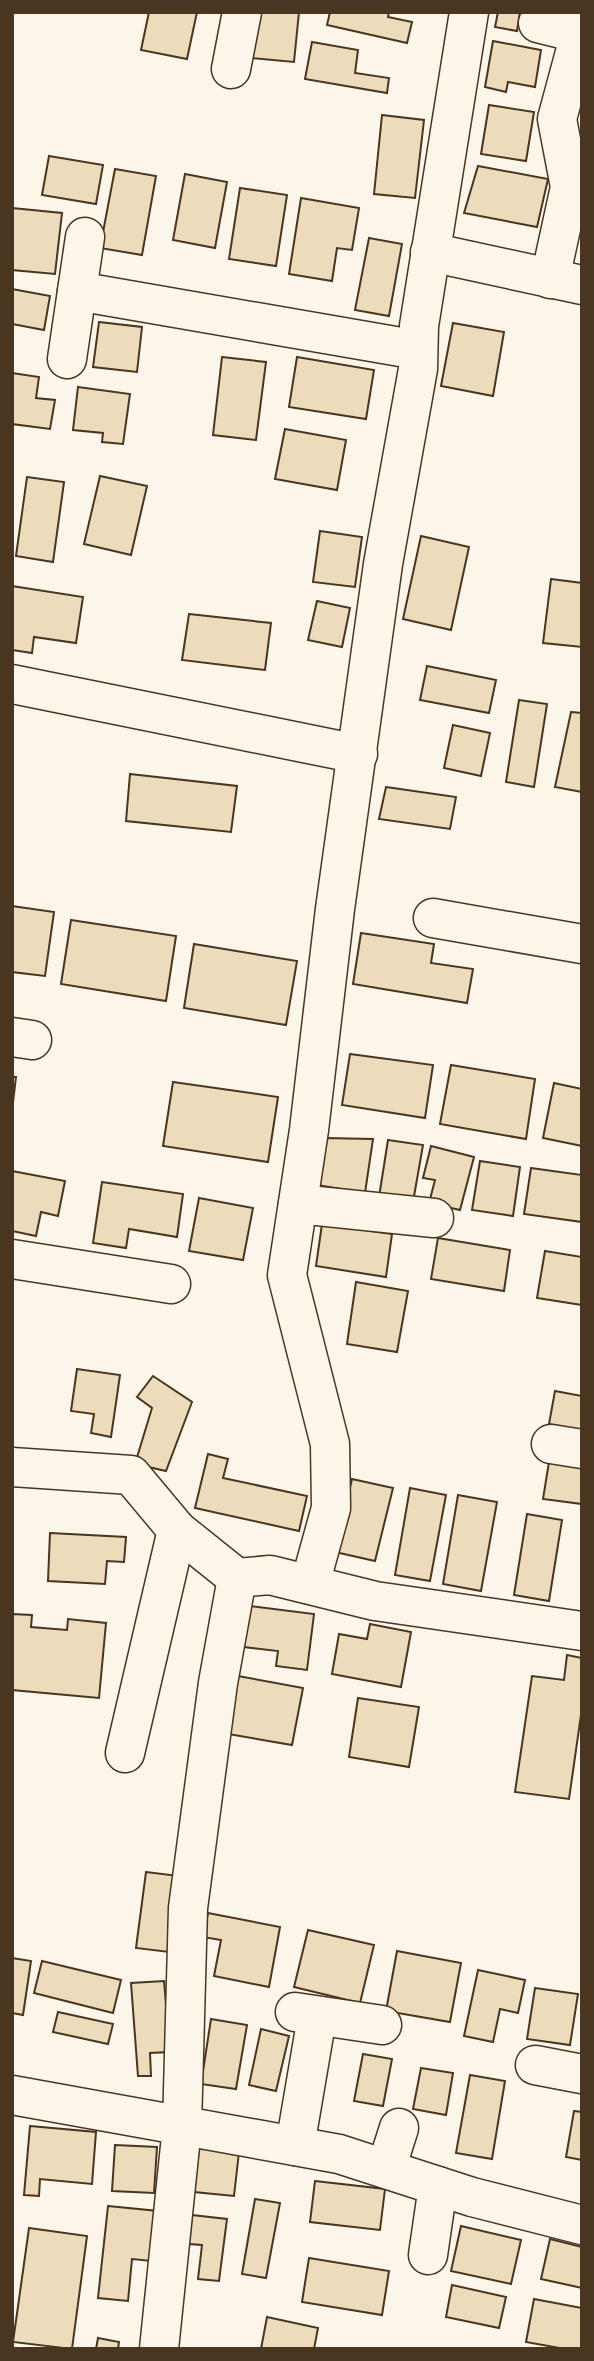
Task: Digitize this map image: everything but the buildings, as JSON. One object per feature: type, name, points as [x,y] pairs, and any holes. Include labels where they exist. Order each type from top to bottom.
[{"type":"street","points":[[231,69],[242,12]]},
{"type":"street","points":[[310,1584],[331,1508],[330,1444],[287,1275],[309,1130],[335,909],[383,564],[418,369],[419,326],[468,12]]},
{"type":"street","points":[[430,252],[566,282],[570,187],[556,119],[581,34],[538,23]]},
{"type":"street","points":[[67,359],[85,237]]},
{"type":"street","points":[[76,291],[418,350]]},
{"type":"street","points":[[12,684],[358,754]]},
{"type":"street","points":[[433,918],[582,944]]},
{"type":"street","points":[[298,1204],[434,1218]]},
{"type":"street","points":[[12,1259],[171,1284]]},
{"type":"street","points":[[12,1467],[131,1475],[177,1530],[237,1578],[270,1575],[375,1601],[582,1632]]},
{"type":"street","points":[[125,1753],[177,1530]]},
{"type":"street","points":[[159,2349],[177,2196],[182,2127],[188,1908],[218,1683],[237,1578]]},
{"type":"street","points":[[295,2146],[306,2014],[382,2025]]},
{"type":"street","points":[[535,2065],[582,2074]]},
{"type":"street","points":[[12,2095],[339,2154],[472,2197],[582,2225]]},
{"type":"street","points":[[386,2169],[399,2128]]},
{"type":"street","points":[[428,2255],[438,2186]]}]
